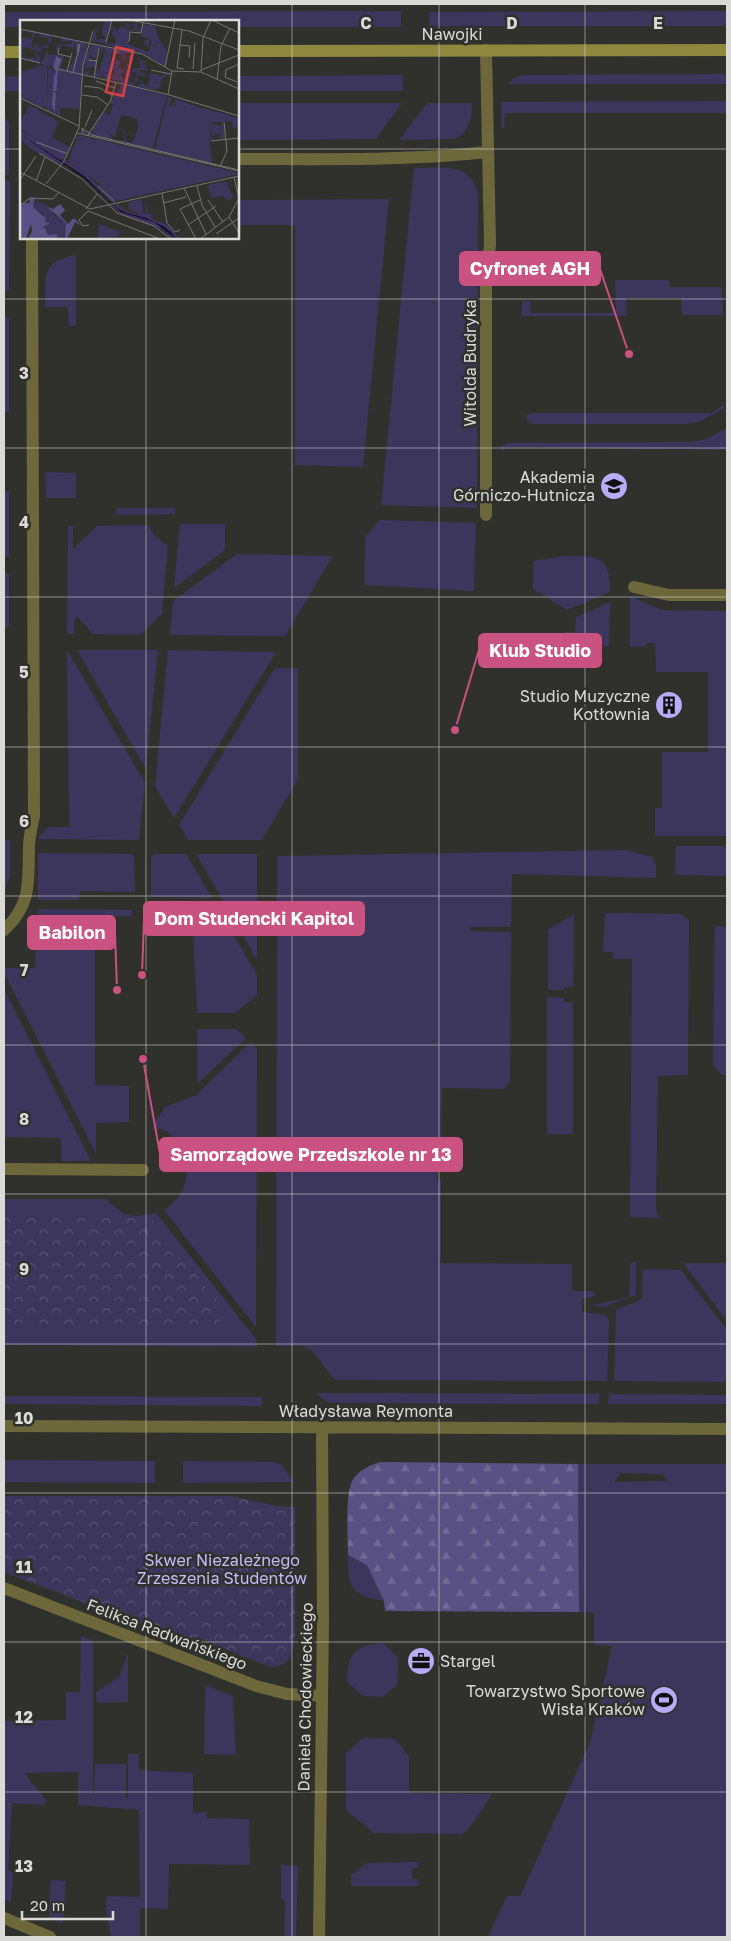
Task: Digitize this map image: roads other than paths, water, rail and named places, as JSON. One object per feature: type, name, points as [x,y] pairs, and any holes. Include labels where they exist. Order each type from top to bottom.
[{"type":"main road","name":"Nawojki","points":[[239,51],[727,50]]},
{"type":"main road","points":[[4,52],[20,52]]},
{"type":"street","name":"Witolda Budryka","points":[[486,50],[490,245],[486,275],[486,515]]},
{"type":"street","points":[[239,159],[449,157],[488,152]]},
{"type":"street","points":[[4,930],[20,911],[27,897],[29,840],[34,816],[32,239]]},
{"type":"street","points":[[634,587],[669,595],[727,595]]},
{"type":"street","points":[[4,1168],[143,1170]]},
{"type":"street","name":"Władysława Reymonta","points":[[4,1426],[727,1429]]},
{"type":"street","name":"Daniela Chodowieckiego","points":[[319,1937],[323,1620],[322,1427]]},
{"type":"street","name":"Feliksa Radwańskiego","points":[[4,1588],[256,1686],[287,1694],[321,1696]]},
{"type":"street","points":[[4,1918],[50,1937]]},
{"type":"place","name":"Cyfronet AGH","points":[[629,354]]},
{"type":"place","name":"Akademia Górniczo-Hutnicza","points":[[614,486]]},
{"type":"place","name":"Studio Muzyczne Kotłownia","points":[[669,705]]},
{"type":"place","name":"Klub Studio","points":[[455,730]]},
{"type":"place","name":"Dom Studencki Kapitol","points":[[142,975]]},
{"type":"place","name":"Babilon","points":[[117,990]]},
{"type":"place","name":"Samorządowe Przedszkole nr 13","points":[[143,1059]]},
{"type":"place","name":"Stargel","points":[[421,1661]]},
{"type":"place","name":"Towarzystwo Sportowe Wisła Kraków","points":[[664,1700]]},
{"type":"park label","name":"Skwer Niezależnego Zrzeszenia Studentów","points":[[222,1569]]}]
